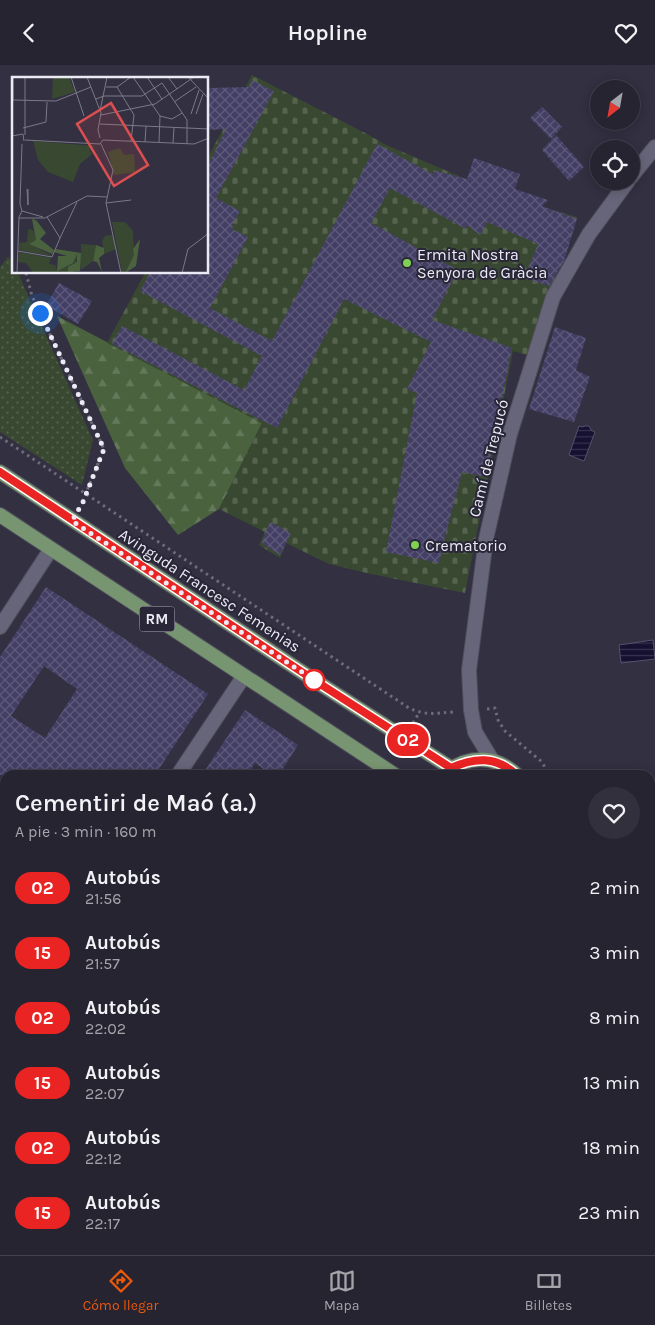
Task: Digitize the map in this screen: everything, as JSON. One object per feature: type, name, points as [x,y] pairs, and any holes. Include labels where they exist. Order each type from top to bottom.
[{"type":"main road","name":"Avinguda Francesc Femenias","points":[[0,473],[314,680],[446,770]]},
{"type":"main road","name":"RM","points":[[0,515],[387,770]]},
{"type":"main road","name":"RM","points":[[449,770],[465,762],[480,759],[495,762],[512,770]]},
{"type":"street","points":[[640,166],[655,147]]},
{"type":"street","name":"Camí de Trepucó","points":[[495,762],[476,732],[471,710],[469,670],[486,539],[510,435],[553,297],[589,234],[621,190]]},
{"type":"street","points":[[0,627],[51,549]]},
{"type":"street","points":[[181,770],[244,676]]},
{"type":"path","points":[[26,274],[32,296],[104,449],[86,494],[72,521]]},
{"type":"path","points":[[0,437],[409,708],[426,714],[495,708],[498,721],[505,731],[542,762],[546,770]]},
{"type":"green space","points":[[252,75],[384,144],[510,198],[577,217],[527,355],[513,351],[465,593],[329,564],[286,543],[280,558],[259,545],[265,532],[219,509],[262,423],[107,343],[144,274],[209,274],[209,155]]},
{"type":"green space","points":[[8,257],[12,261],[12,274],[18,274],[93,440],[82,485],[0,432],[0,267]]},
{"type":"green space","points":[[57,316],[262,423],[219,509],[178,535],[125,468]]},
{"type":"shaded area","points":[[579,426],[589,426],[595,432],[584,461],[569,455]]},
{"type":"shaded area","points":[[653,640],[655,659],[621,663],[619,645]]},
{"type":"building","points":[[252,80],[274,91],[216,198],[240,211],[232,225],[232,229],[248,237],[210,308],[272,341],[377,144],[434,175],[433,170],[467,179],[474,158],[520,174],[515,189],[548,200],[542,206],[577,219],[564,261],[549,286],[524,278],[538,244],[487,222],[480,235],[467,225],[466,229],[390,188],[371,223],[458,270],[432,320],[512,348],[486,477],[462,472],[439,563],[386,552],[417,393],[407,389],[431,342],[344,299],[277,428],[112,344],[122,326],[244,390],[262,356],[140,291],[149,274],[209,274],[209,163],[226,129],[209,130],[209,88],[249,87]]},
{"type":"building","points":[[542,107],[562,127],[551,139],[530,118]]},
{"type":"building","points":[[556,135],[584,167],[569,181],[542,150]]},
{"type":"building","points":[[59,283],[92,301],[78,324],[46,305]]},
{"type":"building","points":[[555,327],[586,338],[576,370],[590,377],[574,422],[529,409]]},
{"type":"building","points":[[270,522],[291,533],[280,555],[262,543]]},
{"type":"building","points":[[46,587],[208,694],[158,770],[0,770],[0,657]],"holes":[[[44,666],[77,689],[45,738],[11,716]]]},
{"type":"building","points":[[245,710],[298,745],[282,770],[265,770],[255,763],[250,770],[205,770]]},
{"type":"bus line","name":"02","points":[[0,472],[314,680],[451,768],[465,762],[480,759],[495,762],[512,770]]},
{"type":"place","name":"Ermita Nostra Senyora de Gràcia","points":[[407,263]]},
{"type":"place","name":"Crematorio","points":[[415,545]]},
{"type":"route","points":[[40,313],[104,449],[83,502],[72,521],[314,680]]}]
